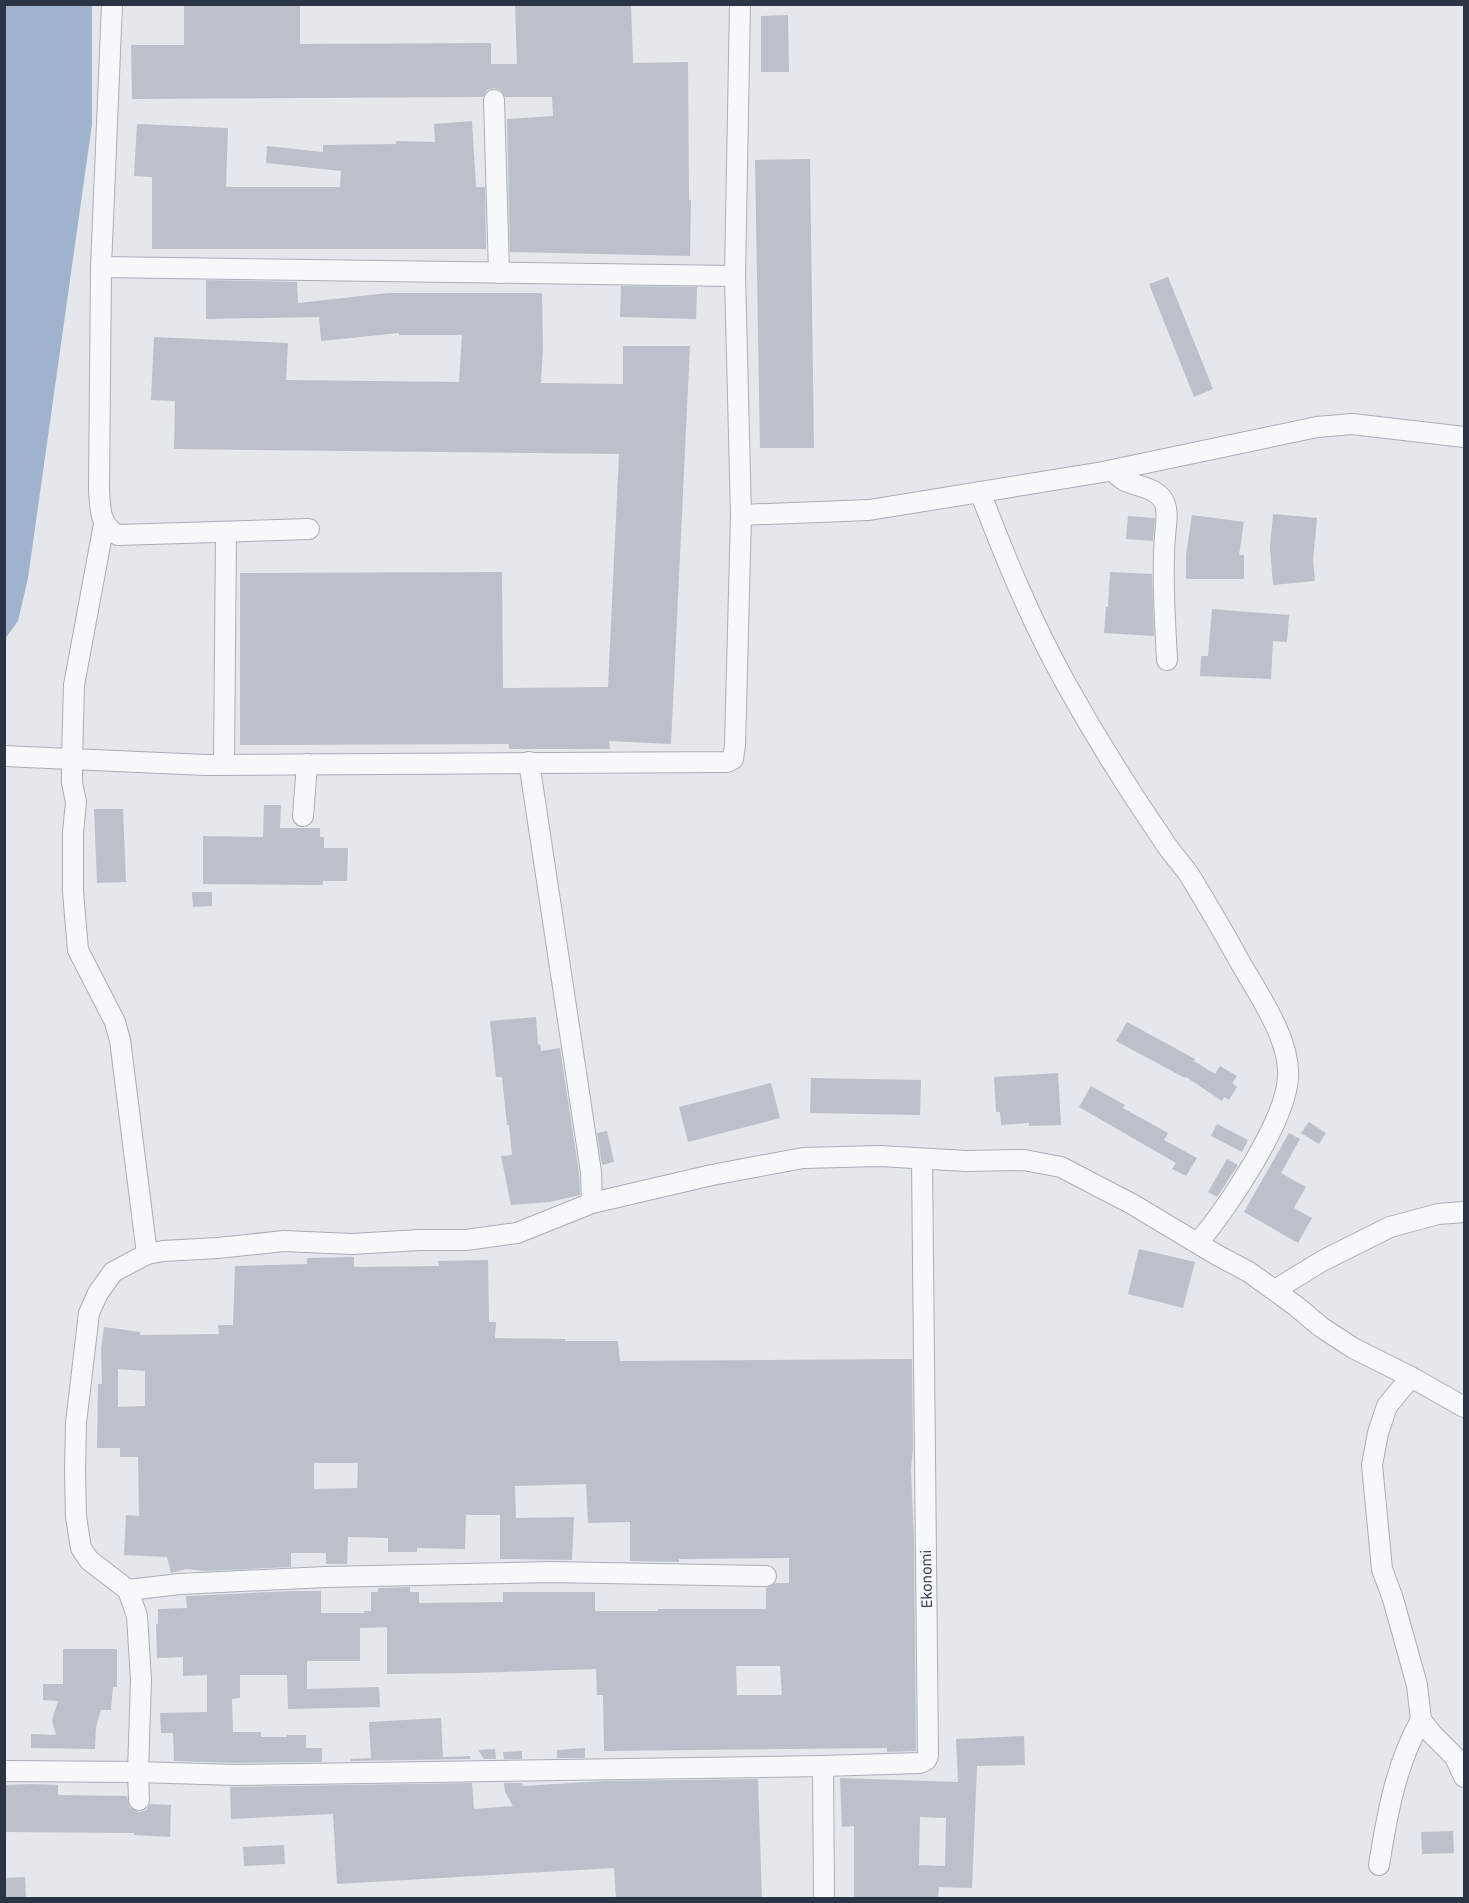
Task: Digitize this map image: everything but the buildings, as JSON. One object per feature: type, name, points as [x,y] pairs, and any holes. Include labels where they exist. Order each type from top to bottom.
[{"type":"street","points":[[112,4],[101,267],[99,488],[104,524],[118,535],[309,529]]},
{"type":"street","points":[[4,756],[224,765],[727,762],[733,759],[741,515],[735,276],[740,4]]},
{"type":"street","points":[[494,100],[499,273]]},
{"type":"street","points":[[101,267],[735,276]]},
{"type":"street","points":[[741,515],[869,510],[1113,470],[1317,427],[1352,424],[1464,437]]},
{"type":"street","points":[[1113,470],[1124,482],[1157,492],[1164,502],[1167,660]]},
{"type":"street","points":[[980,492],[1015,583],[1064,682],[1163,841],[1188,874],[1216,920],[1276,1025],[1285,1052],[1288,1077],[1284,1098],[1271,1132],[1215,1222],[1198,1243]]},
{"type":"street","points":[[104,524],[74,685],[72,783],[76,802],[73,833],[73,892],[78,950],[115,1022],[120,1040],[147,1254]]},
{"type":"street","points":[[224,765],[226,532]]},
{"type":"street","points":[[529,762],[591,1172],[592,1203]]},
{"type":"street","points":[[303,816],[308,764]]},
{"type":"street","points":[[139,1800],[141,1680],[137,1616],[128,1590],[89,1560],[81,1548],[76,1517],[76,1423],[89,1312],[112,1272],[147,1254],[284,1241],[352,1244],[466,1240],[517,1233],[592,1203],[712,1175],[802,1158],[880,1156],[922,1160],[1024,1160],[1061,1167],[1140,1208],[1249,1272],[1321,1327],[1345,1342],[1464,1407]]},
{"type":"street","name":"Ekonomi","points":[[4,1771],[235,1775],[823,1766],[920,1763],[926,1760],[928,1756],[922,1160]]},
{"type":"street","points":[[1275,1290],[1323,1261],[1390,1227],[1438,1214],[1464,1212]]},
{"type":"street","points":[[1412,1377],[1387,1406],[1378,1433],[1372,1465],[1382,1569],[1393,1599],[1417,1685],[1421,1720],[1455,1757],[1464,1777]]},
{"type":"street","points":[[128,1590],[180,1584],[326,1577],[550,1572],[766,1576]]},
{"type":"street","points":[[1379,1865],[1387,1816],[1399,1773],[1409,1740],[1421,1720]]},
{"type":"street","points":[[823,1766],[824,1899]]},
{"type":"water","points":[[5,4],[92,5],[92,124],[28,578],[18,621],[5,639]]}]
